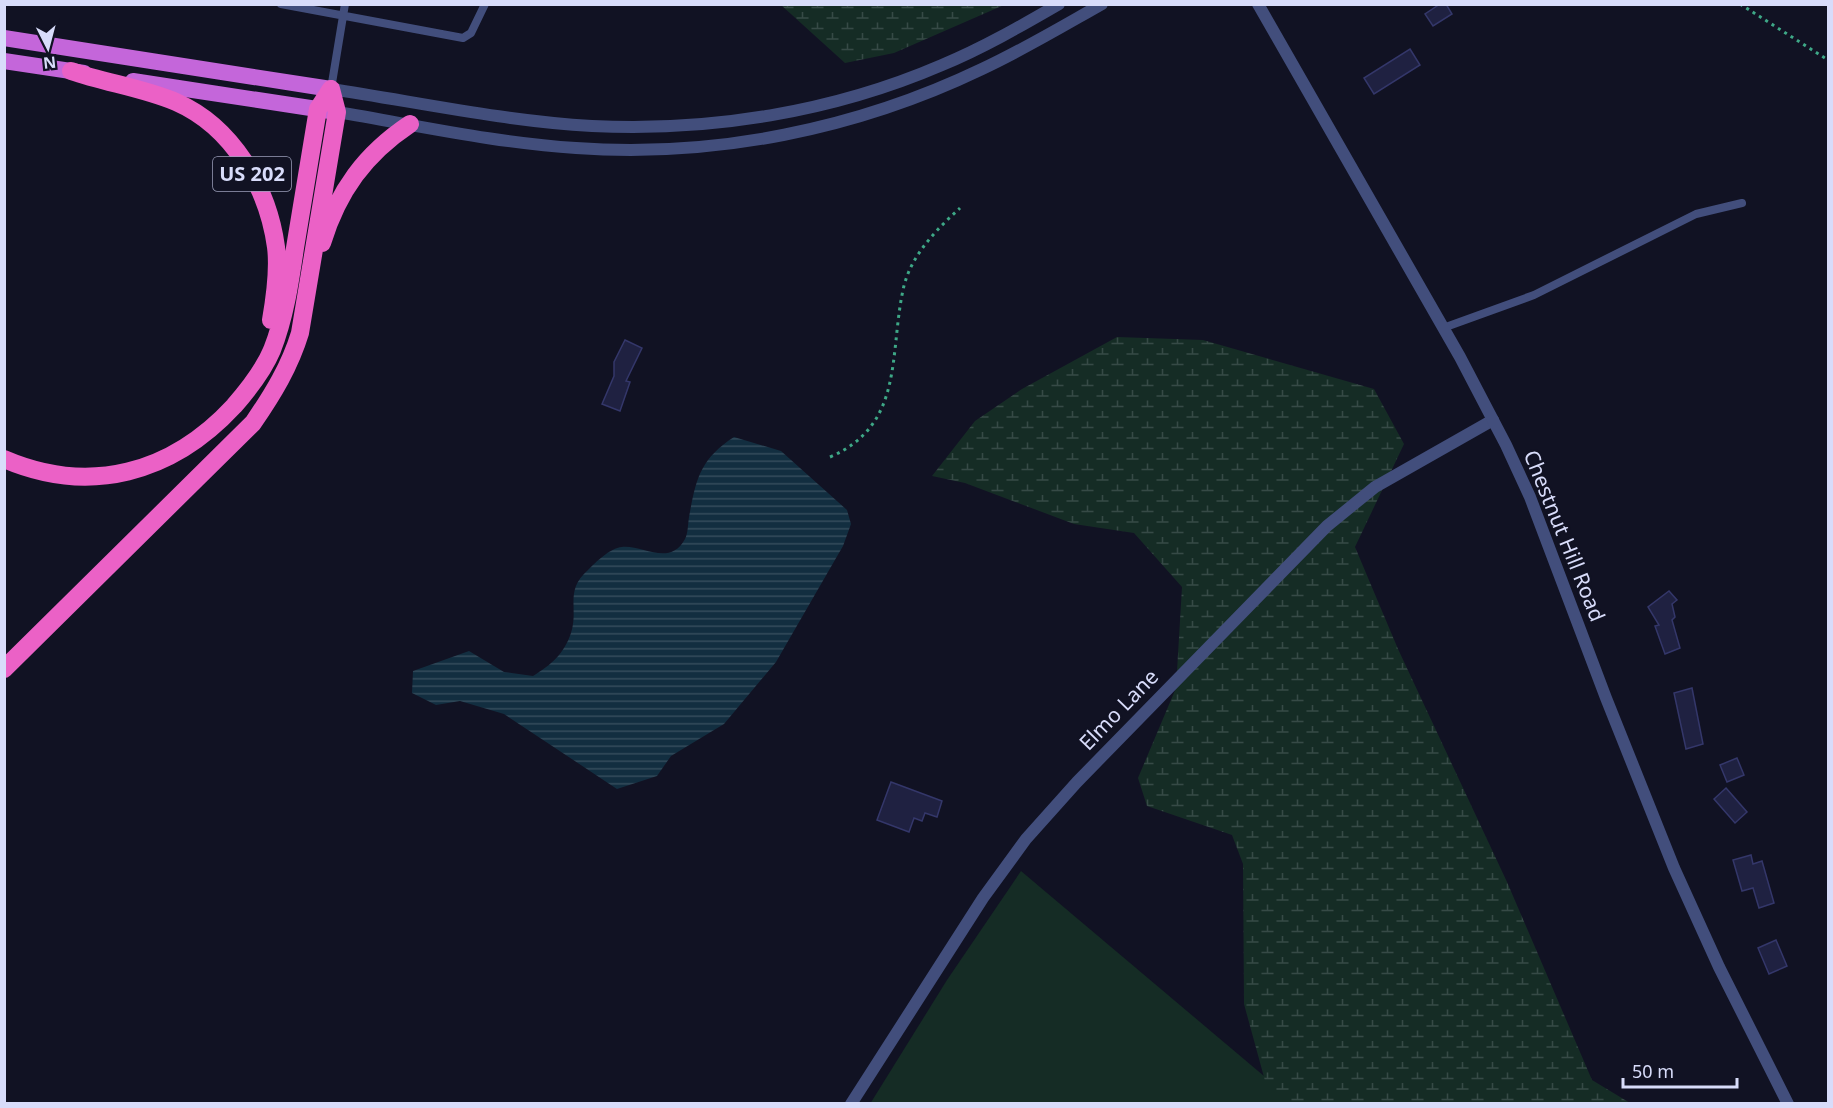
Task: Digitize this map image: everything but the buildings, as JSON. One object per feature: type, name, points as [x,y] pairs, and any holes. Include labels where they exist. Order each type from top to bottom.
[{"type":"highway","points":[[4,38],[331,89]]},
{"type":"highway","name":"US 202","points":[[4,61],[71,71],[178,103],[219,131],[247,165],[267,208],[276,250],[274,302],[269,330],[252,382]]},
{"type":"highway","points":[[71,71],[337,112]]},
{"type":"highway","points":[[4,459],[34,471],[57,476],[108,476],[160,462],[191,445],[215,427],[252,382],[272,351],[285,308],[318,109],[331,89]]},
{"type":"highway","points":[[4,669],[253,423],[277,388],[294,354],[308,288],[337,112],[331,89]]},
{"type":"highway","points":[[308,288],[324,238],[357,172],[385,140],[410,124]]},
{"type":"street","points":[[331,89],[490,114],[581,125],[635,127],[731,121],[786,112],[887,86],[977,49],[1059,4]]},
{"type":"street","points":[[337,112],[537,144],[605,150],[676,149],[765,138],[818,127],[904,102],[982,69],[1102,4]]},
{"type":"street","name":"Chestnut Hill Road","points":[[1258,4],[1493,420],[1530,497],[1606,698],[1674,867],[1719,967],[1788,1104]]},
{"type":"street","name":"Elmo Lane","points":[[851,1104],[982,898],[1026,839],[1077,782],[1326,526],[1375,487],[1493,420]]},
{"type":"lane","points":[[281,4],[463,38],[471,33],[485,4]]},
{"type":"lane","points":[[331,89],[345,4]]},
{"type":"lane","points":[[1443,328],[1534,295],[1696,214],[1742,202]]},
{"type":"path","points":[[1740,4],[1828,60]]},
{"type":"path","points":[[830,457],[848,450],[867,435],[881,412],[890,381],[903,289],[923,246],[960,208]]},
{"type":"green space","points":[[781,5],[1004,5],[894,53],[845,63]]},
{"type":"green space","points":[[1117,337],[1203,340],[1374,389],[1404,444],[1355,547],[1398,649],[1507,882],[1592,1080],[1630,1103],[1277,1103],[1267,1088],[1244,1004],[1243,864],[1232,835],[1147,806],[1138,778],[1176,688],[1182,587],[1134,533],[1074,524],[965,483],[932,476],[975,421],[1022,389]]},
{"type":"green space","points":[[1021,871],[1296,1103],[870,1104],[947,980]]},
{"type":"water","points":[[734,437],[781,451],[847,510],[851,524],[843,546],[776,662],[724,724],[671,756],[657,776],[617,789],[504,714],[460,701],[436,705],[412,693],[413,671],[469,651],[504,672],[533,676],[546,668],[561,653],[571,633],[574,593],[581,578],[595,563],[617,548],[630,547],[664,553],[672,552],[679,547],[686,537],[694,492],[701,471],[714,453]]}]
